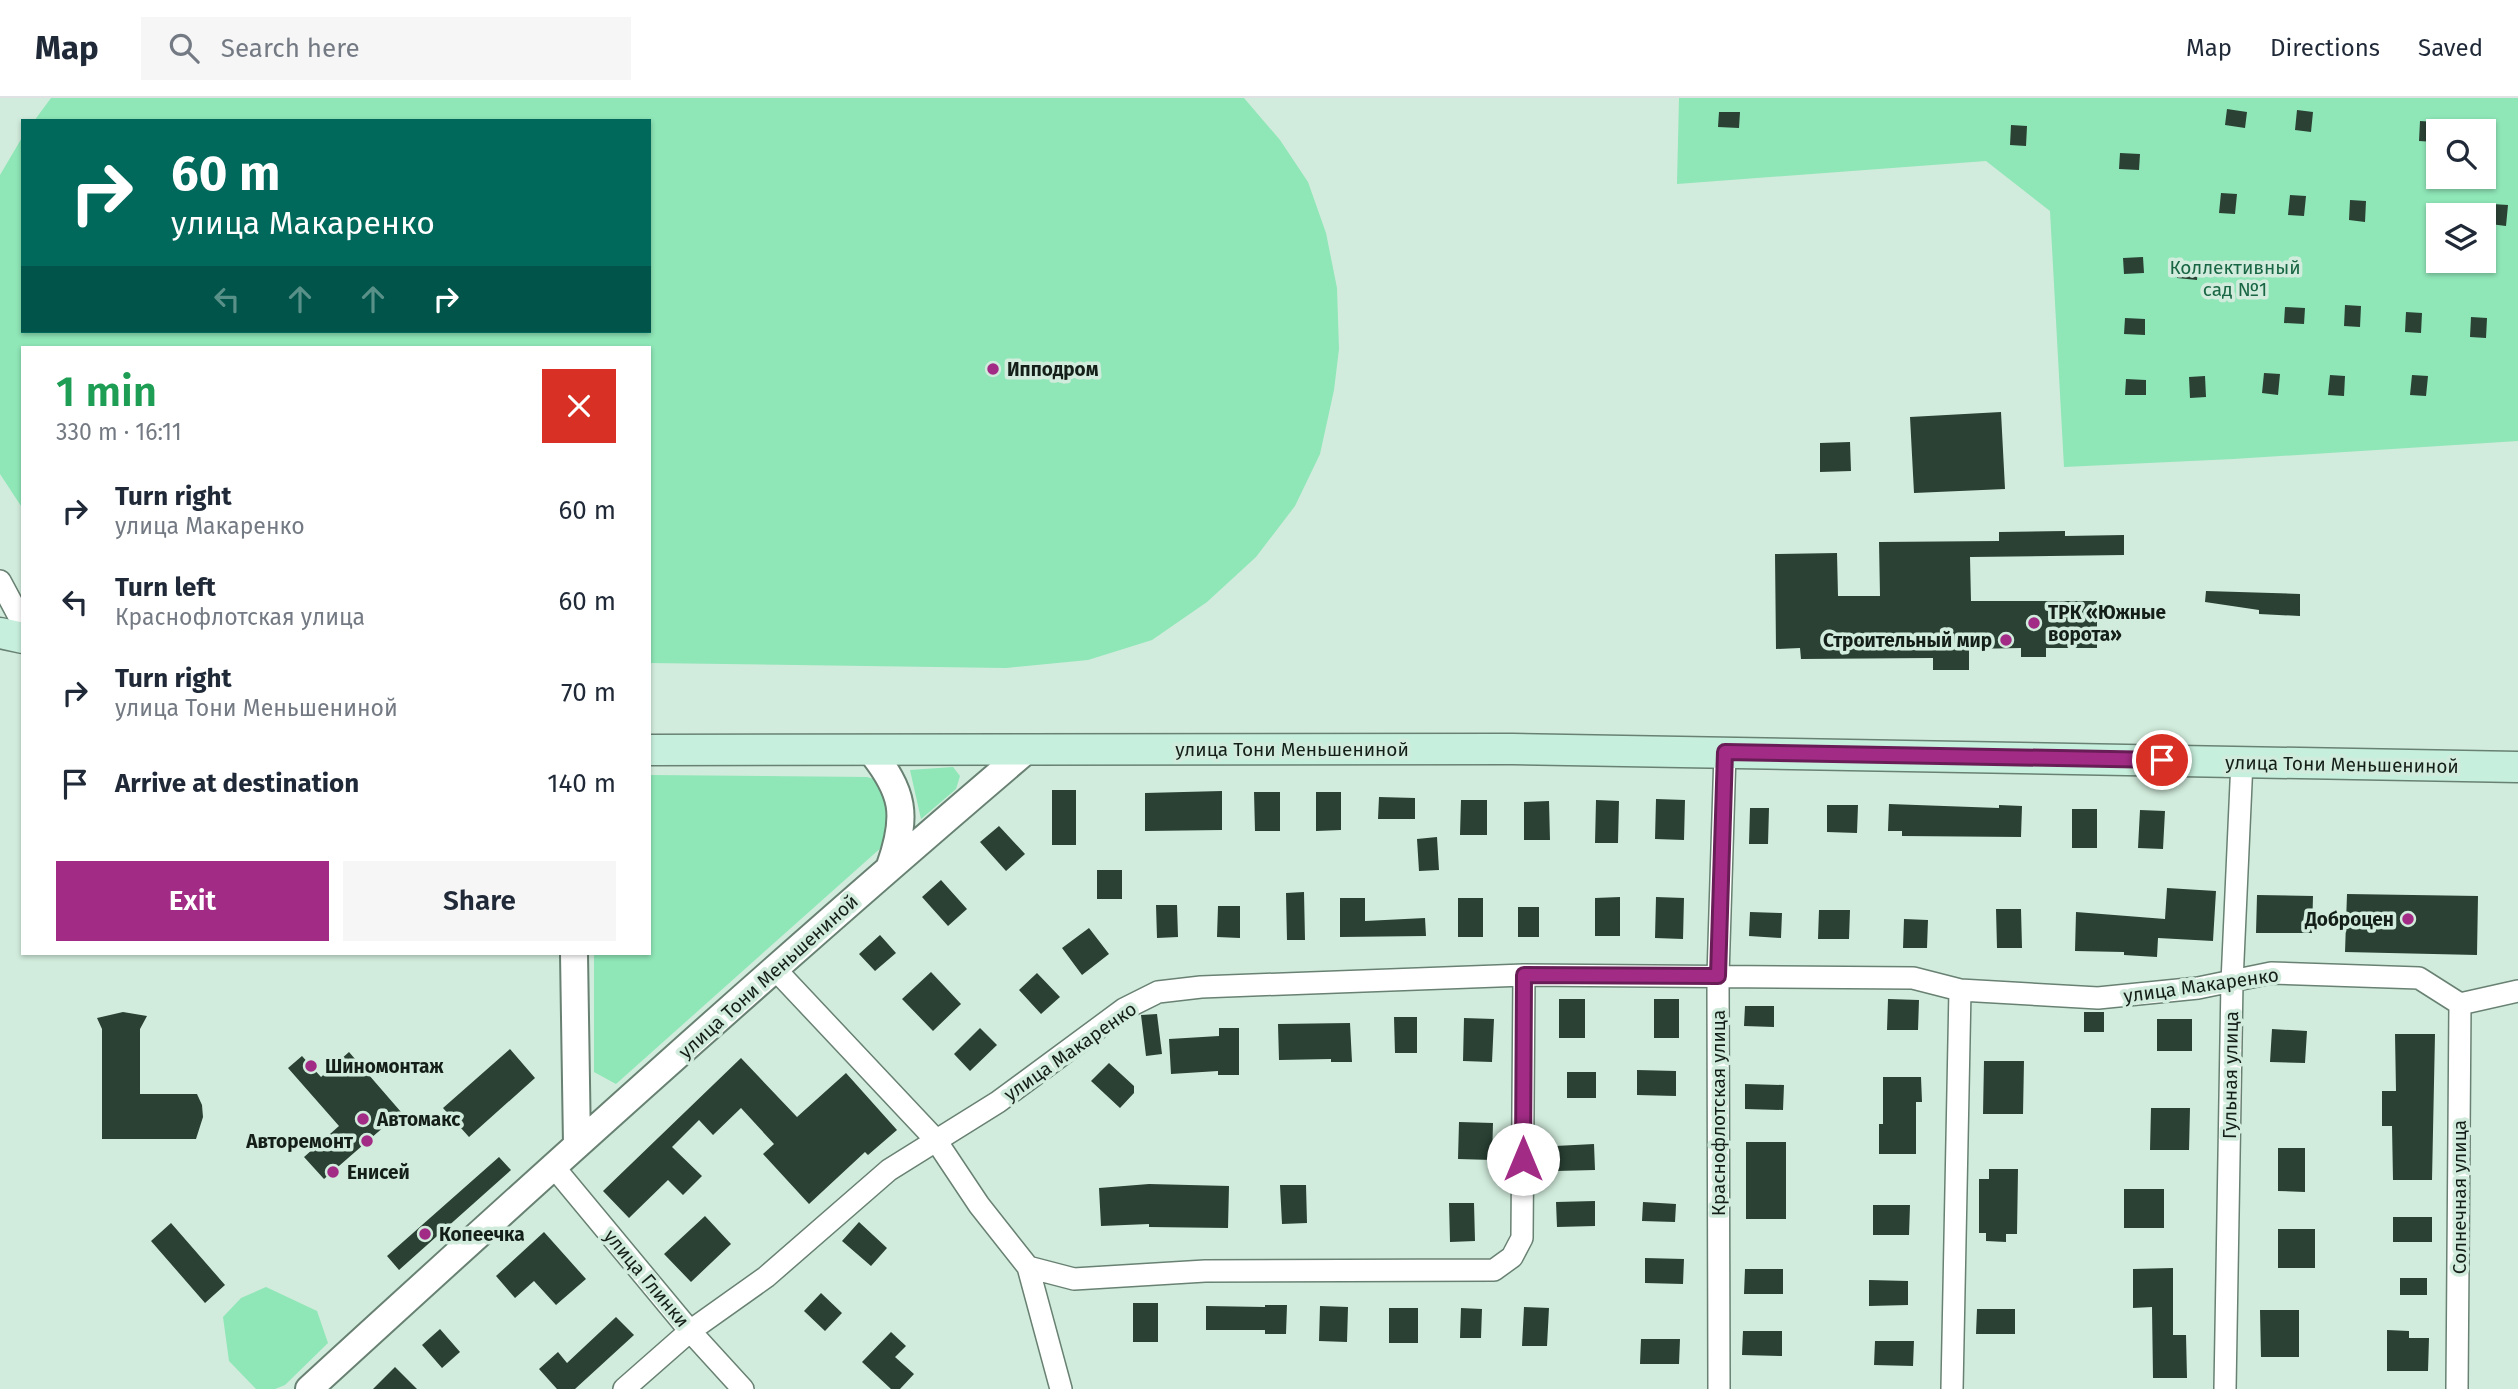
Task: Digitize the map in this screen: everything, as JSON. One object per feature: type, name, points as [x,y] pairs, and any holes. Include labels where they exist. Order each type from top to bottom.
[{"type":"main road","points":[[0,634],[21,638]]},
{"type":"main road","name":"улица Тони Меньшениной","points":[[1028,749],[1512,748],[2518,767]]},
{"type":"main road","points":[[651,750],[1028,749]]},
{"type":"street","points":[[0,581],[21,620]]},
{"type":"street","name":"улица Тони Меньшениной","points":[[309,1389],[553,1166],[890,866],[1028,749]]},
{"type":"street","points":[[870,750],[889,774],[898,793],[901,814],[899,840],[890,866]]},
{"type":"street","name":"Краснофлотская улица","points":[[1719,1389],[1718,976],[1725,752]]},
{"type":"street","name":"Гульная улица","points":[[2225,1389],[2232,982],[2242,761]]},
{"type":"street","points":[[574,955],[578,1145]]},
{"type":"street","points":[[775,969],[936,1139],[979,1205],[1028,1267],[1061,1389]]},
{"type":"street","name":"улица Макаренко","points":[[624,1389],[690,1331],[766,1277],[889,1170],[998,1102],[1124,1009],[1158,992],[1201,987],[1524,975],[1718,976],[1913,978],[1959,990],[2098,998],[2232,982],[2271,973],[2419,978],[2460,1004]]},
{"type":"street","points":[[1028,1267],[1074,1279],[1205,1271],[1494,1270],[1512,1257],[1522,1238],[1524,975]]},
{"type":"street","points":[[1952,1389],[1959,990]]},
{"type":"street","points":[[2460,1004],[2518,991]]},
{"type":"street","name":"Солнечная улица","points":[[2457,1389],[2460,1004]]},
{"type":"street","name":"улица Глинки","points":[[553,1166],[690,1331],[743,1389]]},
{"type":"green space","name":"Ипподром","points":[[51,98],[1244,98],[1280,140],[1308,182],[1326,233],[1337,288],[1339,349],[1334,390],[1320,454],[1295,506],[1256,557],[1207,602],[1152,640],[1088,660],[1006,668],[651,663],[651,346],[21,346],[21,506],[0,474],[0,175],[21,139],[21,333],[651,333],[651,119],[35,119]]},
{"type":"green space","name":"Коллективный сад №1","points":[[1679,98],[2518,98],[2518,441],[2064,467],[2050,211],[1986,161],[1677,184]]},
{"type":"green space","points":[[953,767],[960,776],[956,789],[921,819],[910,770]]},
{"type":"green space","points":[[651,775],[867,777],[877,781],[883,788],[887,804],[883,846],[616,1084],[594,1072],[594,955],[651,955]]},
{"type":"green space","points":[[266,1287],[317,1311],[328,1343],[285,1385],[275,1389],[256,1389],[229,1361],[223,1317],[241,1298]]},
{"type":"building","points":[[2227,109],[2247,112],[2245,128],[2225,125]]},
{"type":"building","points":[[2297,110],[2313,112],[2311,132],[2295,130]]},
{"type":"building","points":[[1719,112],[1740,112],[1739,128],[1718,127]]},
{"type":"building","points":[[2420,121],[2426,121],[2426,141],[2419,141]]},
{"type":"building","points":[[2011,125],[2027,126],[2026,146],[2010,145]]},
{"type":"building","points":[[2120,153],[2140,154],[2139,170],[2119,169]]},
{"type":"building","points":[[2221,193],[2237,194],[2235,214],[2219,213]]},
{"type":"building","points":[[2290,195],[2306,196],[2304,216],[2288,215]]},
{"type":"building","points":[[2350,200],[2366,201],[2365,222],[2349,220]]},
{"type":"building","points":[[2496,204],[2508,205],[2506,226],[2496,225]]},
{"type":"building","points":[[2143,257],[2144,273],[2124,274],[2123,258]]},
{"type":"building","points":[[2178,262],[2198,263],[2197,280],[2177,278]]},
{"type":"building","points":[[2345,305],[2361,306],[2360,327],[2344,326]]},
{"type":"building","points":[[2285,307],[2305,308],[2304,324],[2284,323]]},
{"type":"building","points":[[2406,312],[2422,313],[2421,333],[2405,332]]},
{"type":"building","points":[[2471,317],[2487,318],[2486,338],[2470,337]]},
{"type":"building","points":[[2125,318],[2145,319],[2145,335],[2124,334]]},
{"type":"building","points":[[2264,373],[2280,374],[2278,395],[2262,393]]},
{"type":"building","points":[[2330,375],[2345,376],[2344,396],[2328,395]]},
{"type":"building","points":[[2412,375],[2428,376],[2426,396],[2410,395]]},
{"type":"building","points":[[2205,376],[2206,397],[2190,398],[2189,377]]},
{"type":"building","points":[[2126,379],[2146,380],[2146,395],[2125,395]]},
{"type":"building","points":[[2001,412],[2005,489],[1914,493],[1910,417]]},
{"type":"building","points":[[1850,442],[1851,471],[1820,472],[1820,443]]},
{"type":"building","points":[[2065,531],[2065,536],[2124,535],[2124,555],[1970,557],[1971,601],[2097,601],[2097,648],[2046,648],[2046,657],[2021,657],[2021,648],[1969,649],[1969,670],[1933,670],[1933,658],[1801,659],[1800,648],[1776,649],[1775,554],[1837,553],[1838,596],[1880,596],[1879,542],[1999,541],[1999,532]]},
{"type":"building","points":[[2206,591],[2300,594],[2300,616],[2259,614],[2259,610],[2205,602]]},
{"type":"building","points":[[1052,790],[1076,790],[1076,845],[1052,845]]},
{"type":"building","points":[[1222,791],[1222,830],[1145,831],[1145,793]]},
{"type":"building","points":[[1254,792],[1280,792],[1280,831],[1255,831]]},
{"type":"building","points":[[1316,792],[1341,792],[1341,830],[1316,831]]},
{"type":"building","points":[[1379,797],[1415,798],[1415,819],[1378,819]]},
{"type":"building","points":[[1656,799],[1685,800],[1684,840],[1655,839]]},
{"type":"building","points":[[1461,800],[1487,800],[1487,835],[1460,835]]},
{"type":"building","points":[[1596,800],[1619,801],[1618,843],[1595,843]]},
{"type":"building","points":[[1549,801],[1550,840],[1524,840],[1524,802]]},
{"type":"building","points":[[1889,804],[1999,808],[1999,805],[2022,806],[2021,837],[1902,836],[1902,831],[1888,831]]},
{"type":"building","points":[[1827,805],[1858,805],[1857,833],[1827,832]]},
{"type":"building","points":[[1750,808],[1769,808],[1768,844],[1749,844]]},
{"type":"building","points":[[2072,809],[2097,809],[2097,848],[2072,848]]},
{"type":"building","points":[[2140,810],[2165,811],[2163,849],[2138,848]]},
{"type":"building","points":[[999,826],[1025,854],[1006,871],[980,842]]},
{"type":"building","points":[[1437,837],[1439,870],[1419,871],[1417,839]]},
{"type":"building","points":[[1097,870],[1122,870],[1122,899],[1097,899]]},
{"type":"building","points":[[941,880],[967,909],[948,926],[922,897]]},
{"type":"building","points":[[2167,888],[2216,891],[2213,941],[2158,938],[2157,957],[2124,955],[2124,952],[2075,951],[2076,912],[2165,919]]},
{"type":"building","points":[[1304,892],[1305,940],[1287,940],[1286,893]]},
{"type":"building","points":[[2347,894],[2478,896],[2477,955],[2345,952]]},
{"type":"building","points":[[2257,895],[2313,896],[2312,933],[2256,933]]},
{"type":"building","points":[[1620,897],[1620,936],[1595,936],[1595,898]]},
{"type":"building","points":[[1656,897],[1684,898],[1683,939],[1655,938]]},
{"type":"building","points":[[1340,898],[1365,898],[1365,921],[1425,918],[1426,936],[1340,937]]},
{"type":"building","points":[[1458,898],[1483,898],[1483,937],[1458,937]]},
{"type":"building","points":[[1156,905],[1177,905],[1178,937],[1157,938]]},
{"type":"building","points":[[1218,906],[1240,906],[1240,938],[1217,937]]},
{"type":"building","points":[[1518,907],[1539,907],[1539,937],[1518,937]]},
{"type":"building","points":[[1996,909],[2021,909],[2022,948],[1997,948]]},
{"type":"building","points":[[1819,910],[1850,910],[1849,939],[1818,939]]},
{"type":"building","points":[[1750,912],[1782,913],[1781,938],[1749,936]]},
{"type":"building","points":[[1904,919],[1928,920],[1927,948],[1903,948]]},
{"type":"building","points":[[1089,928],[1109,954],[1082,975],[1062,948]]},
{"type":"building","points":[[880,935],[896,953],[875,971],[859,954]]},
{"type":"building","points":[[931,972],[961,1004],[933,1031],[902,999]]},
{"type":"building","points":[[1037,973],[1060,997],[1041,1014],[1019,990]]},
{"type":"building","points":[[1559,999],[1585,999],[1585,1038],[1559,1038]]},
{"type":"building","points":[[1654,999],[1679,999],[1679,1038],[1654,1038]]},
{"type":"building","points":[[1888,999],[1919,1000],[1918,1030],[1887,1030]]},
{"type":"building","points":[[1745,1006],[1774,1006],[1774,1027],[1744,1026]]},
{"type":"building","points":[[123,1012],[147,1016],[140,1029],[140,1094],[197,1094],[203,1117],[196,1139],[102,1139],[102,1029],[97,1018]]},
{"type":"building","points":[[2084,1012],[2104,1012],[2104,1032],[2084,1032]]},
{"type":"building","points":[[1157,1014],[1162,1054],[1146,1056],[1141,1015]]},
{"type":"building","points":[[1394,1017],[1417,1017],[1417,1053],[1395,1053]]},
{"type":"building","points":[[1464,1018],[1494,1019],[1492,1062],[1463,1061]]},
{"type":"building","points":[[2157,1019],[2192,1019],[2192,1051],[2157,1051]]},
{"type":"building","points":[[1350,1023],[1352,1062],[1331,1062],[1331,1059],[1279,1060],[1278,1024]]},
{"type":"building","points":[[980,1028],[997,1045],[970,1071],[954,1054]]},
{"type":"building","points":[[1219,1028],[1239,1028],[1239,1075],[1218,1075],[1218,1071],[1171,1074],[1169,1039],[1219,1036]]},
{"type":"building","points":[[2272,1029],[2307,1031],[2305,1063],[2270,1062]]},
{"type":"building","points":[[2395,1034],[2435,1034],[2432,1180],[2393,1180],[2392,1126],[2382,1126],[2382,1091],[2396,1091]]},
{"type":"building","points":[[510,1049],[535,1078],[469,1137],[443,1108]]},
{"type":"building","name":"Автомакс","points":[[349,1052],[401,1112],[324,1179],[304,1157],[339,1126],[288,1068],[302,1056],[321,1077]]},
{"type":"building","points":[[741,1058],[797,1117],[846,1073],[897,1130],[868,1155],[865,1152],[809,1204],[763,1154],[774,1144],[741,1108],[713,1135],[699,1120],[672,1147],[702,1176],[683,1195],[668,1180],[629,1218],[603,1191]]},
{"type":"building","points":[[1984,1061],[2024,1061],[2023,1114],[1983,1114]]},
{"type":"building","points":[[1109,1063],[1134,1086],[1134,1093],[1120,1108],[1091,1081]]},
{"type":"building","points":[[1637,1070],[1676,1071],[1676,1096],[1637,1095]]},
{"type":"building","points":[[1567,1072],[1596,1072],[1596,1098],[1567,1098]]},
{"type":"building","points":[[1883,1077],[1921,1077],[1922,1102],[1916,1102],[1916,1154],[1879,1154],[1879,1124],[1883,1124]]},
{"type":"building","points":[[1745,1084],[1784,1085],[1783,1110],[1745,1109]]},
{"type":"building","points":[[2151,1108],[2190,1108],[2189,1150],[2150,1150]]},
{"type":"building","points":[[1459,1122],[1493,1123],[1492,1160],[1458,1159]]},
{"type":"building","points":[[1746,1142],[1786,1142],[1786,1219],[1746,1219]]},
{"type":"building","points":[[1594,1144],[1595,1170],[1556,1171],[1555,1146]]},
{"type":"building","points":[[2278,1148],[2305,1148],[2305,1192],[2278,1191]]},
{"type":"building","points":[[499,1157],[511,1170],[399,1270],[387,1256]]},
{"type":"building","points":[[1989,1169],[2018,1169],[2017,1234],[2006,1234],[2006,1242],[1986,1241],[1986,1233],[1979,1233],[1979,1179],[1989,1179]]},
{"type":"building","points":[[1149,1184],[1229,1186],[1228,1228],[1149,1227],[1149,1224],[1101,1226],[1099,1188]]},
{"type":"building","points":[[1280,1185],[1306,1185],[1307,1223],[1282,1224]]},
{"type":"building","points":[[2124,1189],[2164,1189],[2164,1228],[2124,1228]]},
{"type":"building","points":[[1595,1201],[1595,1226],[1557,1227],[1556,1202]]},
{"type":"building","points":[[1643,1202],[1676,1204],[1675,1222],[1642,1221]]},
{"type":"building","points":[[1449,1203],[1474,1203],[1475,1241],[1450,1242]]},
{"type":"building","points":[[1873,1205],[1910,1205],[1909,1235],[1873,1235]]},
{"type":"building","points":[[705,1216],[731,1244],[691,1282],[664,1254]]},
{"type":"building","points":[[2393,1217],[2432,1217],[2432,1242],[2393,1242]]},
{"type":"building","points":[[859,1222],[887,1248],[871,1266],[842,1241]]},
{"type":"building","points":[[171,1223],[225,1285],[205,1303],[151,1241]]},
{"type":"building","points":[[2278,1229],[2315,1229],[2315,1268],[2278,1268]]},
{"type":"building","points":[[544,1232],[586,1279],[556,1305],[534,1281],[515,1298],[496,1276]]},
{"type":"building","points":[[1645,1258],[1684,1259],[1683,1284],[1645,1283]]},
{"type":"building","points":[[2173,1268],[2173,1335],[2186,1335],[2187,1378],[2153,1378],[2152,1307],[2133,1308],[2133,1269]]},
{"type":"building","points":[[1745,1269],[1783,1269],[1783,1294],[1744,1294]]},
{"type":"building","points":[[2400,1278],[2427,1278],[2427,1295],[2400,1295]]},
{"type":"building","points":[[1869,1280],[1908,1281],[1908,1305],[1869,1306]]},
{"type":"building","points":[[821,1293],[842,1313],[825,1331],[804,1311]]},
{"type":"building","points":[[1133,1303],[1158,1303],[1158,1342],[1133,1342]]},
{"type":"building","points":[[1287,1305],[1286,1334],[1265,1334],[1265,1330],[1206,1330],[1206,1306]]},
{"type":"building","points":[[1320,1306],[1348,1307],[1347,1342],[1319,1341]]},
{"type":"building","points":[[1524,1307],[1549,1308],[1547,1346],[1522,1346]]},
{"type":"building","points":[[1389,1308],[1418,1308],[1418,1343],[1389,1343]]},
{"type":"building","points":[[1461,1308],[1482,1309],[1481,1338],[1460,1338]]},
{"type":"building","points":[[1977,1309],[2015,1309],[2015,1334],[1976,1334]]},
{"type":"building","points":[[2260,1310],[2299,1310],[2299,1357],[2261,1357]]},
{"type":"building","points":[[616,1317],[634,1335],[575,1389],[557,1389],[539,1369],[558,1352],[567,1363]]},
{"type":"building","points":[[440,1329],[460,1352],[442,1368],[422,1345]]},
{"type":"building","points":[[2387,1330],[2409,1331],[2409,1338],[2429,1338],[2428,1371],[2387,1371]]},
{"type":"building","points":[[1743,1331],[1782,1331],[1782,1356],[1742,1355]]},
{"type":"building","points":[[891,1332],[906,1346],[895,1357],[914,1374],[900,1389],[891,1389],[862,1362]]},
{"type":"building","points":[[1641,1339],[1680,1339],[1679,1364],[1640,1364]]},
{"type":"building","points":[[1875,1341],[1914,1341],[1913,1366],[1874,1365]]},
{"type":"building","points":[[395,1367],[417,1389],[373,1389]]},
{"type":"place","name":"Ипподром","points":[[993,369]]},
{"type":"place","name":"ТРК «Южные ворота»","points":[[2034,623]]},
{"type":"place","name":"Строительный мир","points":[[2006,640]]},
{"type":"place","name":"Доброцен","points":[[2408,919]]},
{"type":"place","name":"Шиномонтаж","points":[[311,1066]]},
{"type":"place","name":"Автомакс","points":[[363,1119]]},
{"type":"place","name":"Авторемонт","points":[[367,1141]]},
{"type":"place","name":"Енисей","points":[[333,1172]]},
{"type":"place","name":"Копеечка","points":[[425,1234]]},
{"type":"route","points":[[1523,1159],[1524,975],[1718,976],[1725,752],[2162,760]]}]
